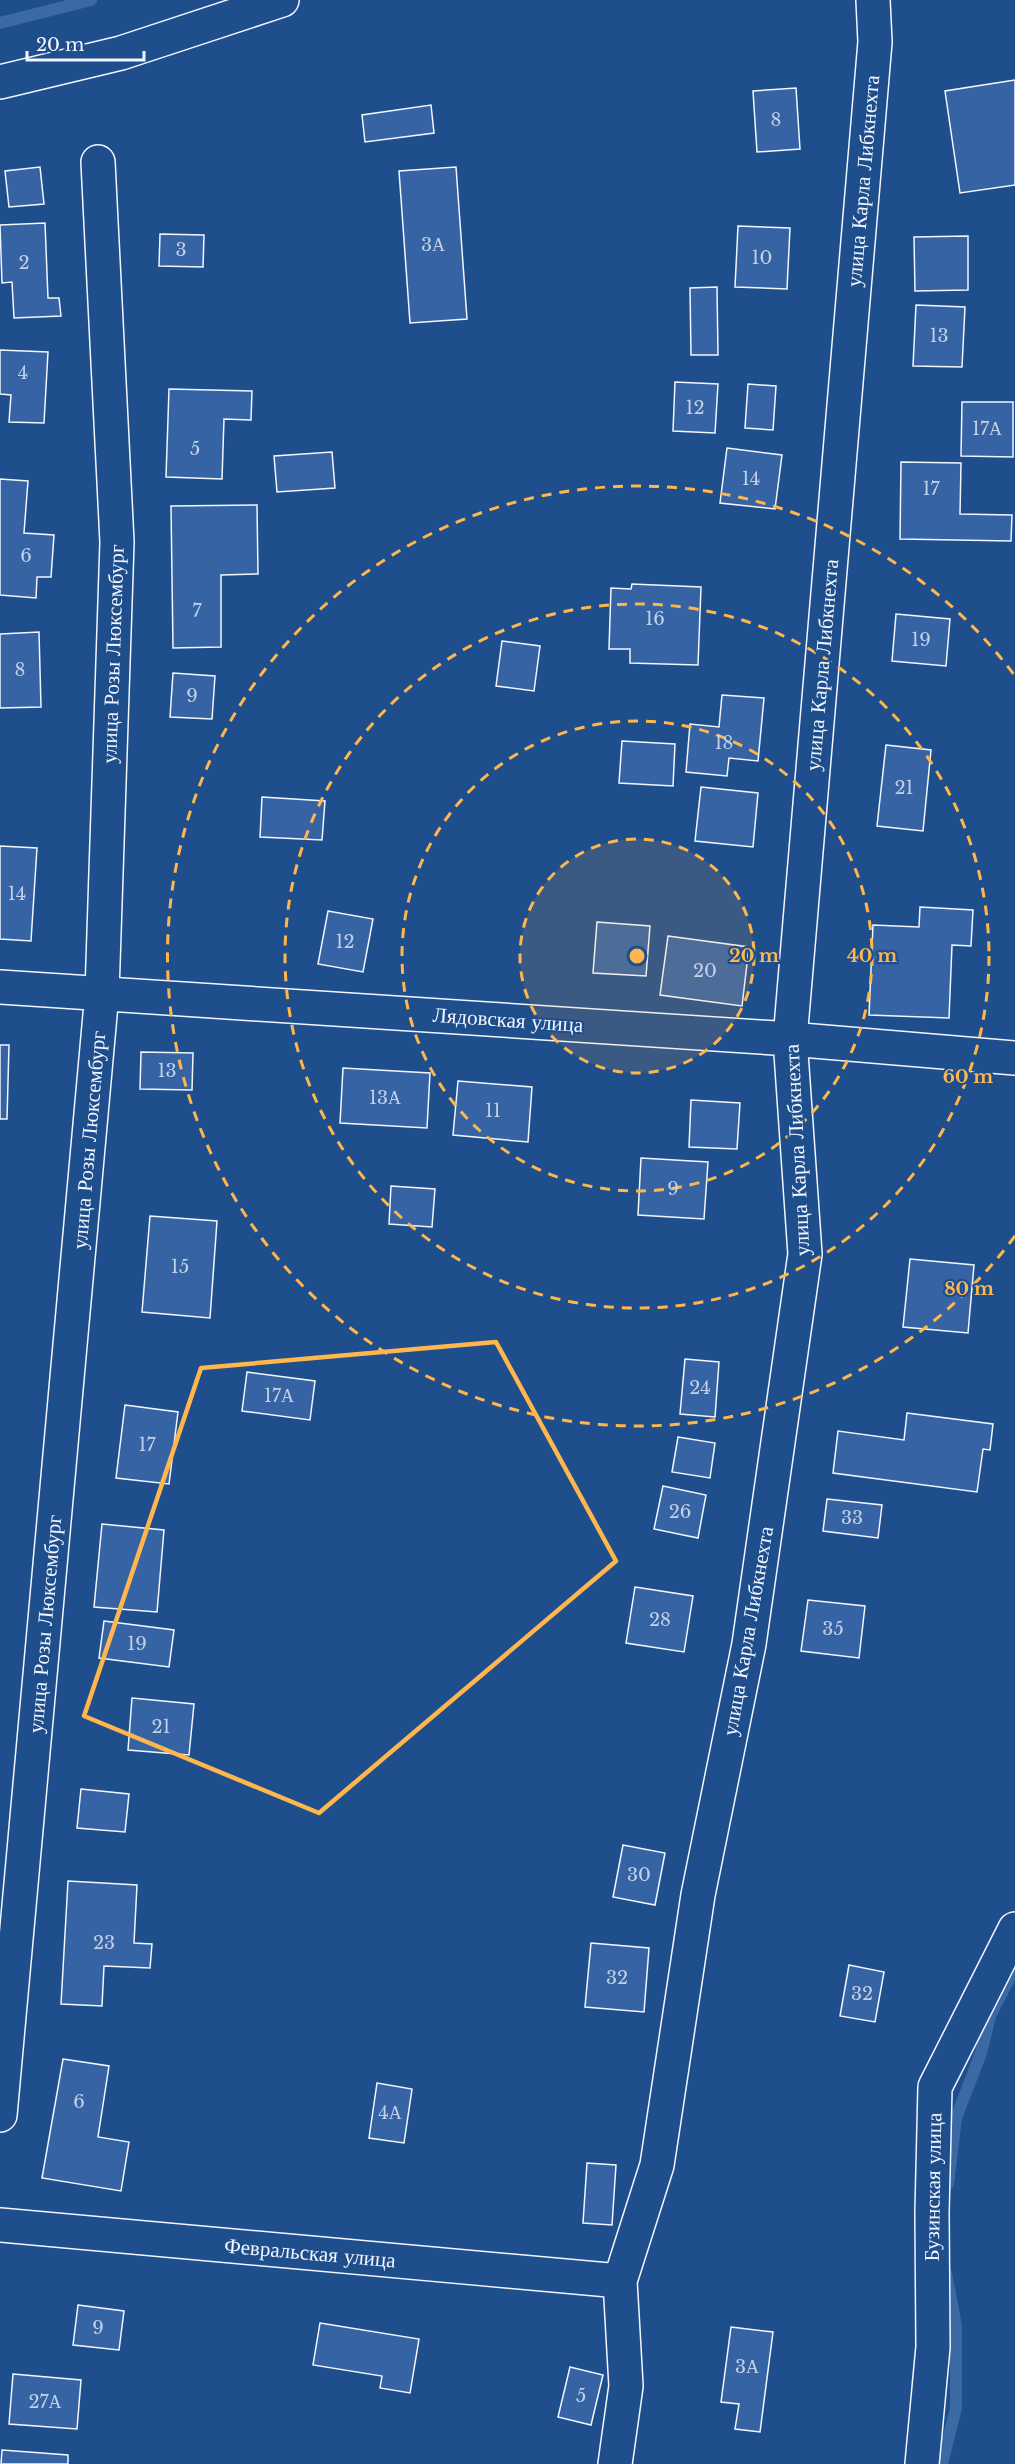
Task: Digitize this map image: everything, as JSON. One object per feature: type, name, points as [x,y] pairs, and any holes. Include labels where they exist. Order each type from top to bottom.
[{"type":"street","points":[[0,82],[121,53],[282,0]]},
{"type":"street","name":"улица Карла Либкнехта","points":[[615,2464],[626,2386],[620,2281],[657,2165],[698,1895],[749,1644],[805,1254],[790,1039],[875,42],[873,0]]},
{"type":"street","name":"улица Розы Люксембург","points":[[0,2115],[102,993],[117,542],[98,162]]},
{"type":"street","name":"Лядовская улица","points":[[0,987],[790,1039],[1015,1058]]},
{"type":"street","name":"Бузинская улица","points":[[922,2464],[933,2347],[932,2212],[935,2087],[1015,1929]]},
{"type":"street","name":"Февральская улица","points":[[0,2225],[620,2281]]},
{"type":"highlighted area","points":[[496,1342],[616,1561],[319,1813],[84,1716],[201,1368]]},
{"type":"building","points":[[1015,80],[1015,185],[960,193],[945,91]]},
{"type":"building","points":[[796,88],[800,149],[757,152],[753,91]]},
{"type":"building","points":[[431,105],[434,133],[365,142],[362,115]]},
{"type":"building","points":[[40,167],[44,204],[9,207],[5,171]]},
{"type":"building","points":[[456,167],[467,319],[410,323],[399,171]]},
{"type":"building","points":[[45,223],[48,298],[59,298],[61,316],[14,318],[12,282],[2,283],[0,225]]},
{"type":"building","points":[[738,226],[790,228],[787,289],[735,287]]},
{"type":"building","points":[[160,234],[204,235],[203,267],[159,266]]},
{"type":"building","points":[[968,236],[968,290],[915,291],[914,237]]},
{"type":"building","points":[[717,287],[718,355],[691,355],[690,288]]},
{"type":"building","points":[[916,305],[965,307],[962,367],[913,366]]},
{"type":"building","points":[[0,350],[48,352],[44,423],[9,422],[11,395],[0,394]]},
{"type":"building","points":[[675,382],[718,384],[715,433],[673,431]]},
{"type":"building","points":[[748,384],[776,386],[773,430],[745,428]]},
{"type":"building","points":[[169,389],[252,391],[251,420],[224,419],[222,479],[166,477]]},
{"type":"building","points":[[962,402],[1013,402],[1013,457],[961,456]]},
{"type":"building","points":[[727,448],[782,455],[775,509],[720,503]]},
{"type":"building","points":[[332,452],[335,488],[277,492],[274,456]]},
{"type":"building","points":[[901,462],[961,463],[960,514],[1012,515],[1011,541],[900,539]]},
{"type":"building","points":[[0,479],[28,481],[24,533],[54,535],[51,577],[37,577],[36,598],[0,595]]},
{"type":"building","points":[[257,505],[258,574],[221,575],[221,647],[173,648],[171,506]]},
{"type":"building","points":[[632,584],[701,587],[698,665],[630,663],[630,649],[609,649],[611,588],[631,589]]},
{"type":"building","points":[[896,614],[950,619],[946,666],[892,661]]},
{"type":"building","points":[[39,632],[41,707],[0,708],[0,634]]},
{"type":"building","points":[[502,641],[540,646],[534,691],[496,686]]},
{"type":"building","points":[[173,673],[215,676],[212,719],[170,717]]},
{"type":"building","points":[[722,695],[764,698],[758,761],[729,758],[727,776],[686,772],[690,724],[719,727]]},
{"type":"building","points":[[622,741],[675,744],[673,786],[619,783]]},
{"type":"building","points":[[886,745],[931,750],[923,831],[877,826]]},
{"type":"building","points":[[701,787],[758,793],[753,847],[695,841]]},
{"type":"building","points":[[262,797],[325,801],[322,840],[260,837]]},
{"type":"building","points":[[0,846],[37,848],[31,941],[0,939]]},
{"type":"building","points":[[920,907],[973,910],[971,946],[952,945],[949,1018],[869,1015],[873,925],[919,927]]},
{"type":"building","points":[[328,911],[373,919],[363,972],[318,964]]},
{"type":"building","points":[[597,922],[650,926],[646,976],[593,973]]},
{"type":"building","points":[[668,936],[749,947],[742,1006],[660,995]]},
{"type":"building","points":[[0,1045],[9,1045],[7,1119],[0,1119]]},
{"type":"building","points":[[141,1052],[193,1053],[192,1090],[140,1089]]},
{"type":"building","points":[[343,1068],[430,1073],[427,1128],[340,1123]]},
{"type":"building","points":[[458,1081],[532,1087],[528,1142],[453,1135]]},
{"type":"building","points":[[691,1100],[740,1103],[737,1149],[689,1147]]},
{"type":"building","points":[[641,1158],[708,1162],[704,1219],[638,1215]]},
{"type":"building","points":[[391,1186],[435,1189],[432,1227],[389,1224]]},
{"type":"building","points":[[150,1216],[217,1221],[210,1318],[142,1312]]},
{"type":"building","points":[[910,1259],[974,1265],[968,1333],[903,1327]]},
{"type":"building","points":[[685,1359],[719,1362],[715,1417],[680,1414]]},
{"type":"building","points":[[247,1372],[315,1381],[310,1420],[242,1411]]},
{"type":"building","points":[[125,1405],[178,1412],[169,1484],[116,1478]]},
{"type":"building","points":[[907,1413],[993,1424],[990,1450],[983,1449],[977,1492],[833,1473],[838,1431],[904,1440]]},
{"type":"building","points":[[678,1437],[715,1443],[710,1478],[672,1472]]},
{"type":"building","points":[[663,1486],[706,1495],[698,1538],[654,1529]]},
{"type":"building","points":[[827,1499],[882,1505],[878,1538],[823,1531]]},
{"type":"building","points":[[102,1524],[164,1530],[157,1612],[94,1607]]},
{"type":"building","points":[[635,1587],[693,1596],[684,1652],[626,1643]]},
{"type":"building","points":[[808,1600],[865,1606],[859,1658],[801,1651]]},
{"type":"building","points":[[104,1621],[174,1630],[169,1667],[99,1658]]},
{"type":"building","points":[[132,1698],[194,1704],[189,1755],[128,1750]]},
{"type":"building","points":[[81,1789],[129,1794],[125,1832],[77,1828]]},
{"type":"building","points":[[623,1845],[665,1853],[655,1905],[613,1897]]},
{"type":"building","points":[[68,1881],[137,1885],[134,1943],[152,1944],[150,1968],[104,1966],[102,2006],[61,2004]]},
{"type":"building","points":[[591,1943],[649,1948],[644,2012],[585,2007]]},
{"type":"building","points":[[849,1965],[884,1972],[875,2022],[840,2016]]},
{"type":"building","points":[[63,2059],[109,2066],[98,2137],[129,2142],[121,2191],[42,2178]]},
{"type":"building","points":[[377,2083],[412,2089],[404,2143],[369,2138]]},
{"type":"building","points":[[587,2163],[616,2165],[612,2225],[583,2223]]},
{"type":"building","points":[[78,2305],[124,2311],[119,2350],[73,2345]]},
{"type":"building","points":[[320,2323],[419,2339],[410,2393],[380,2388],[382,2376],[313,2365]]},
{"type":"building","points":[[731,2327],[773,2332],[760,2432],[735,2429],[739,2404],[721,2402]]},
{"type":"building","points":[[570,2367],[603,2375],[591,2425],[558,2417]]},
{"type":"building","points":[[13,2374],[81,2380],[77,2429],[9,2424]]},
{"type":"building","points":[[2,2450],[68,2455],[68,2464],[1,2464]]},
{"type":"waterway","points":[[0,23],[91,0]]},
{"type":"waterway","points":[[948,2184],[956,2118],[981,2053],[990,2016],[1015,1967]]},
{"type":"waterway","points":[[942,2464],[956,2408],[956,2326],[946,2273]]}]
